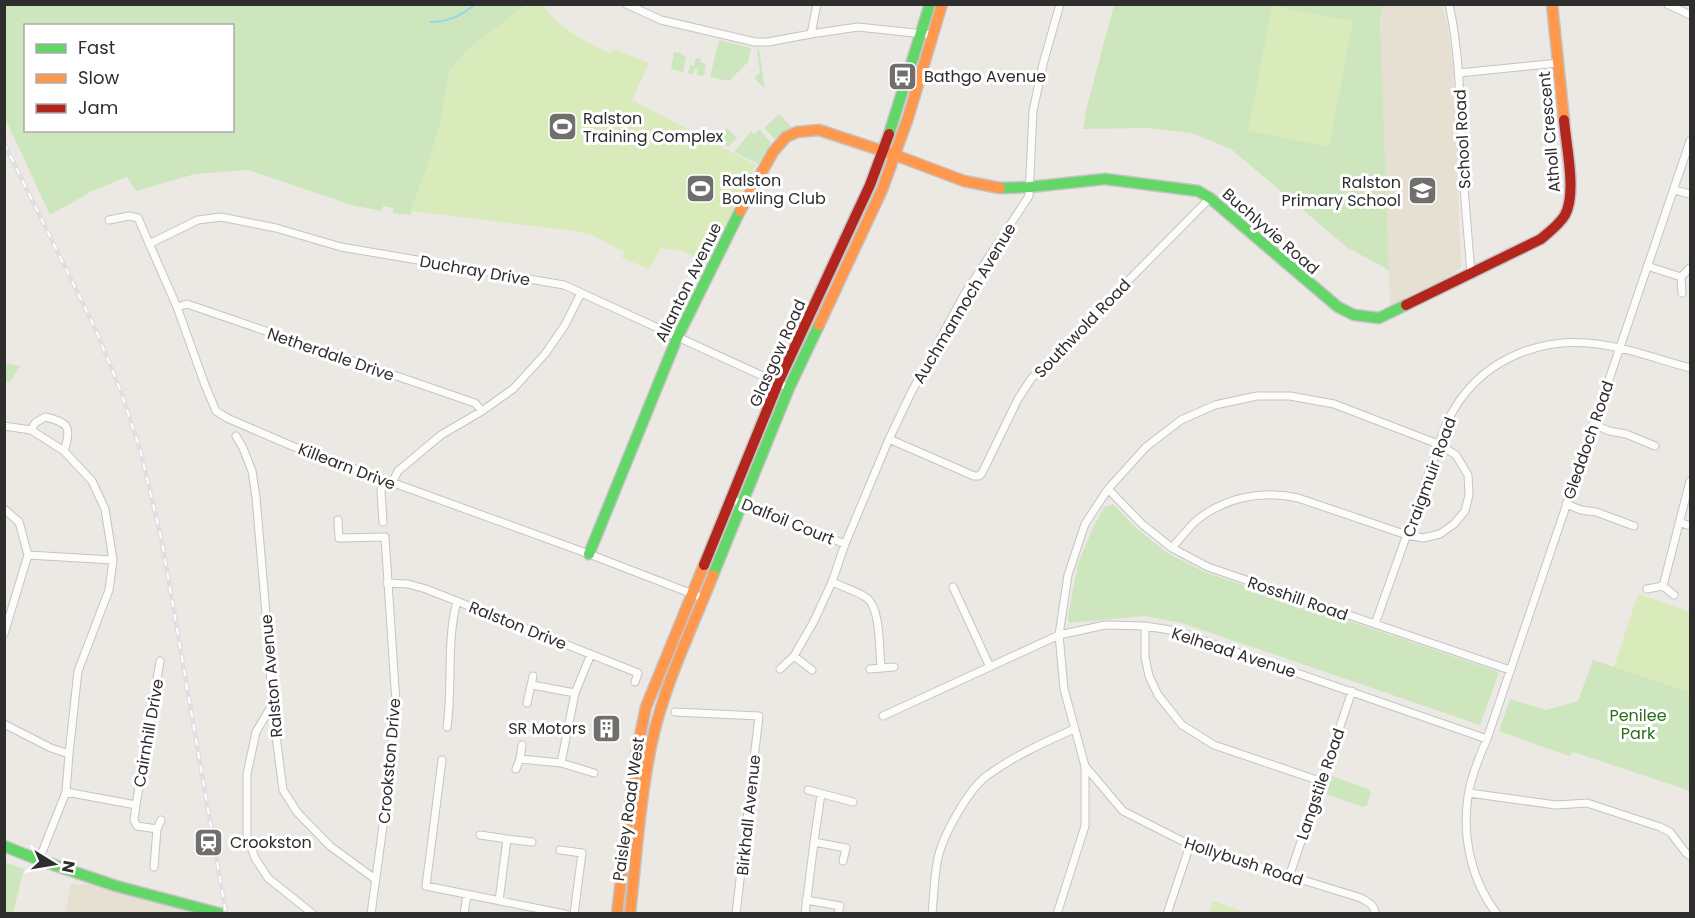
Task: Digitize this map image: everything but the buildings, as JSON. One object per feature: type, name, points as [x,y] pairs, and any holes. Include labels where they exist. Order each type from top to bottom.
[{"type":"main road","name":"Glasgow Road","points":[[660,710],[789,388],[872,213],[895,155],[911,108],[927,34],[930,4]]},
{"type":"main road","name":"Glasgow Road","points":[[645,711],[778,383],[860,208],[884,151],[927,34],[942,4]]},
{"type":"main road","name":"Atholl Crescent","points":[[1471,273],[1541,239],[1562,220],[1570,206],[1571,190],[1552,4]]},
{"type":"main road","points":[[900,103],[911,108]]},
{"type":"main road","name":"Allanton Avenue","points":[[589,554],[677,338],[730,229],[773,152],[786,137],[797,132],[819,130],[895,155]]},
{"type":"main road","name":"Buchlyvie Road","points":[[895,155],[973,183],[997,188],[1105,179],[1198,191],[1210,198],[1342,312],[1362,318],[1379,318],[1471,273]]},
{"type":"main road","name":"Paisley Road West","points":[[630,914],[647,772],[660,710]]},
{"type":"main road","name":"Paisley Road West","points":[[617,914],[638,739],[645,711]]},
{"type":"main road","points":[[634,771],[647,772]]},
{"type":"main road","points":[[4,846],[116,886],[219,913]]},
{"type":"street","points":[[626,4],[661,20],[755,42],[768,42],[858,27],[927,34]]},
{"type":"street","points":[[812,34],[817,4]]},
{"type":"street","name":"Auchmannoch Avenue","points":[[780,669],[794,656],[809,631],[832,582],[845,544],[889,439],[938,340],[964,295],[1029,196],[1033,111],[1043,64],[1060,4]]},
{"type":"street","name":"School Road","points":[[1449,4],[1456,38],[1459,73],[1462,158],[1471,273]]},
{"type":"street","points":[[1667,4],[1690,15]]},
{"type":"street","points":[[1459,73],[1558,63]]},
{"type":"street","name":"Gleddoch Road","points":[[1497,914],[1476,877],[1471,859],[1466,812],[1469,793],[1690,141]]},
{"type":"street","points":[[1674,190],[1690,194]]},
{"type":"street","name":"Southwold Road","points":[[889,439],[974,476],[979,476],[1018,399],[1031,379],[1210,198]]},
{"type":"street","name":"Killearn Drive","points":[[109,220],[129,216],[138,218],[177,308],[216,411],[292,446],[703,598]]},
{"type":"street","name":"Duchray Drive","points":[[149,244],[198,220],[221,217],[276,228],[341,247],[564,285],[789,388]]},
{"type":"street","points":[[1647,266],[1681,277]]},
{"type":"street","points":[[1682,293],[1681,277],[1690,268]]},
{"type":"street","points":[[392,483],[398,471],[441,435],[482,411],[513,389],[545,354],[565,325],[580,294]]},
{"type":"street","name":"Netherdale Drive","points":[[177,308],[187,304],[474,403],[482,411]]},
{"type":"street","name":"Craigmuir Road","points":[[1375,624],[1448,419],[1462,396],[1483,374],[1503,360],[1521,352],[1566,343],[1588,343],[1619,348],[1690,368]]},
{"type":"street","name":"Hollybush Road","points":[[1172,548],[1195,522],[1213,509],[1242,497],[1261,494],[1288,495],[1407,535],[1423,538],[1440,534],[1454,524],[1465,511],[1469,495],[1468,475],[1456,455],[1438,444],[1334,404],[1290,396],[1257,396],[1215,405],[1182,420],[1146,447],[1108,489],[1085,524],[1068,575],[1059,635],[1064,689],[1085,766],[1123,811],[1190,845],[1361,898],[1370,903],[1375,914]]},
{"type":"street","points":[[31,430],[34,423],[45,417],[57,420],[66,426],[69,435],[64,451]]},
{"type":"street","points":[[1593,424],[1654,446]]},
{"type":"street","points":[[4,426],[31,430],[64,451],[92,481],[105,509],[113,560],[109,590],[78,671],[66,792],[39,860]]},
{"type":"street","name":"Ralston Avenue","points":[[236,436],[252,471],[256,497],[272,705],[283,790],[297,813],[330,846],[375,879]]},
{"type":"street","points":[[383,479],[381,491],[383,522]]},
{"type":"street","points":[[1663,586],[1690,481]]},
{"type":"street","name":"Rosshill Road","points":[[1108,489],[1142,524],[1172,548],[1208,567],[1510,670]]},
{"type":"street","name":"Dalfoil Court","points":[[731,499],[845,544]]},
{"type":"street","points":[[1566,504],[1634,526]]},
{"type":"street","points":[[4,509],[20,522],[28,555],[7,616],[4,634]]},
{"type":"street","name":"Crookston Drive","points":[[338,520],[339,538],[385,537],[396,703],[371,914]]},
{"type":"street","points":[[1679,522],[1690,526]]},
{"type":"street","points":[[28,555],[113,560]]},
{"type":"street","points":[[832,582],[869,599],[877,619],[880,668]]},
{"type":"street","name":"Ralston Drive","points":[[387,583],[408,584],[426,589],[591,654],[638,673],[635,682]]},
{"type":"street","points":[[1647,589],[1663,586],[1674,595]]},
{"type":"street","points":[[952,587],[990,667]]},
{"type":"street","points":[[447,727],[452,619],[457,601]]},
{"type":"street","name":"Kelhead Avenue","points":[[883,716],[1059,635],[1106,626],[1145,626],[1176,631],[1487,739]]},
{"type":"street","points":[[1145,626],[1145,657],[1149,676],[1158,695],[1182,726],[1214,745],[1320,781]]},
{"type":"street","points":[[561,764],[575,693],[591,654]]},
{"type":"street","points":[[794,656],[812,670]]},
{"type":"street","name":"Cairnhill Drive","points":[[157,829],[137,826],[134,820],[160,661]]},
{"type":"street","points":[[870,669],[894,667]]},
{"type":"street","points":[[527,703],[533,676]]},
{"type":"street","points":[[532,685],[575,693]]},
{"type":"street","name":"Langstile Road","points":[[1289,877],[1352,692]]},
{"type":"street","points":[[272,705],[256,732],[247,774],[246,836],[255,858],[268,878],[313,914]]},
{"type":"street","points":[[449,710],[458,711]]},
{"type":"street","name":"Birkhall Avenue","points":[[675,712],[759,716],[736,914]]},
{"type":"street","points":[[4,724],[51,748],[69,754]]},
{"type":"street","points":[[932,914],[938,858],[949,829],[961,807],[986,776],[1030,749],[1074,729]]},
{"type":"street","points":[[516,769],[522,745]]},
{"type":"street","points":[[520,759],[561,764],[594,773]]},
{"type":"street","points":[[442,760],[445,771],[426,886],[565,914]]},
{"type":"street","points":[[1057,914],[1085,826],[1085,766]]},
{"type":"street","points":[[808,790],[853,802]]},
{"type":"street","name":"Cairnhill Drive","points":[[66,792],[136,805]]},
{"type":"street","points":[[1469,793],[1557,805],[1587,803],[1670,832],[1690,855]]},
{"type":"street","points":[[805,914],[821,794]]},
{"type":"street","points":[[154,867],[157,829],[161,820]]},
{"type":"street","points":[[480,835],[532,842]]},
{"type":"street","points":[[499,901],[507,839]]},
{"type":"street","points":[[814,842],[846,848],[843,861]]},
{"type":"street","points":[[1167,914],[1190,845]]},
{"type":"street","points":[[560,850],[582,853],[574,914]]},
{"type":"street","points":[[464,914],[467,895]]},
{"type":"street","points":[[806,900],[840,906],[838,914]]},
{"type":"shaded area","name":"Ralston Primary School","points":[[1383,5],[1442,5],[1453,64],[1461,266],[1452,275],[1390,306],[1380,19]]},
{"type":"shaded area","points":[[71,884],[116,886],[217,914],[65,914]]},
{"type":"green space","points":[[5,5],[526,5],[468,49],[450,70],[440,125],[410,215],[393,213],[393,208],[383,206],[382,211],[355,206],[248,170],[195,174],[136,191],[127,177],[92,191],[50,215],[5,118]]},
{"type":"green space","name":"Ralston Training Complex","points":[[526,5],[543,5],[549,14],[565,28],[611,54],[614,49],[649,63],[632,100],[756,165],[706,262],[683,251],[661,248],[649,269],[622,258],[624,252],[592,235],[410,211],[427,168],[440,125],[450,70],[468,49]]},
{"type":"green space","points":[[1114,5],[1383,5],[1380,19],[1389,270],[1348,248],[1231,149],[1192,133],[1148,128],[1083,129]]},
{"type":"green space","points":[[1272,6],[1353,21],[1329,147],[1248,131]]},
{"type":"green space","points":[[719,40],[751,48],[748,62],[729,81],[710,77]]},
{"type":"green space","points":[[758,49],[765,89],[754,78],[760,72]]},
{"type":"green space","points":[[680,51],[681,55],[686,56],[683,72],[671,69],[674,52],[679,53]]},
{"type":"green space","points":[[696,58],[706,64],[704,76],[697,75],[698,69],[695,68],[693,74],[688,73],[690,65],[694,66]]},
{"type":"green space","points":[[779,114],[792,128],[775,139],[764,128]]},
{"type":"green space","points":[[727,128],[737,138],[728,147],[718,137]]},
{"type":"green space","points":[[759,129],[771,143],[758,164],[734,152],[751,131],[754,134]]},
{"type":"green space","points":[[4,363],[20,366],[10,382],[5,381]]},
{"type":"green space","points":[[1113,504],[1137,529],[1169,554],[1205,572],[1499,672],[1480,725],[1182,623],[1144,616],[1069,623],[1068,616],[1078,564],[1104,507]]},
{"type":"green space","points":[[1638,594],[1690,612],[1690,692],[1614,667]]},
{"type":"green space","name":"Penilee Park","points":[[1593,660],[1690,692],[1690,791],[1573,752],[1569,756],[1499,731],[1510,699],[1546,710],[1578,701]]},
{"type":"green space","points":[[1327,774],[1368,789],[1371,793],[1367,805],[1363,807],[1321,792]]},
{"type":"green space","points":[[4,862],[24,869],[13,913],[5,913]]},
{"type":"green space","points":[[1213,901],[1247,913],[1209,913]]},
{"type":"waterway","points":[[430,22],[454,18],[475,4]]},
{"type":"railway","points":[[4,143],[95,328],[121,392],[140,449],[162,542],[226,914]]},
{"type":"traffic: fast","points":[[889,134],[930,4]]},
{"type":"traffic: fast","points":[[1000,188],[1105,179],[1198,191],[1210,198],[1338,307],[1354,315],[1379,318],[1406,305]]},
{"type":"traffic: fast","points":[[589,554],[677,338],[740,211]]},
{"type":"traffic: fast","points":[[713,575],[789,388],[819,325]]},
{"type":"traffic: fast","points":[[4,846],[116,886],[222,914]]},
{"type":"traffic: slow","points":[[819,325],[882,190],[908,118],[942,4]]},
{"type":"traffic: slow","points":[[1552,4],[1564,120]]},
{"type":"traffic: slow","points":[[740,211],[773,152],[786,137],[797,132],[819,130],[964,181],[1000,188]]},
{"type":"traffic: slow","points":[[617,914],[636,755],[646,707],[704,565]]},
{"type":"traffic: slow","points":[[630,914],[644,788],[656,724],[678,659],[713,575]]},
{"type":"traffic: jam","points":[[1406,305],[1541,239],[1560,222],[1565,215],[1570,195],[1570,169],[1564,120]]},
{"type":"traffic: jam","points":[[704,565],[778,383],[870,185],[889,134]]},
{"type":"place","name":"Bathgo Avenue","points":[[903,76]]},
{"type":"place","name":"Ralston Training Complex","points":[[562,127]]},
{"type":"place","name":"Ralston Bowling Club","points":[[701,189]]},
{"type":"place","name":"Ralston Primary School","points":[[1422,191]]},
{"type":"place","name":"SR Motors","points":[[607,728]]},
{"type":"place","name":"Crookston","points":[[209,842]]}]
